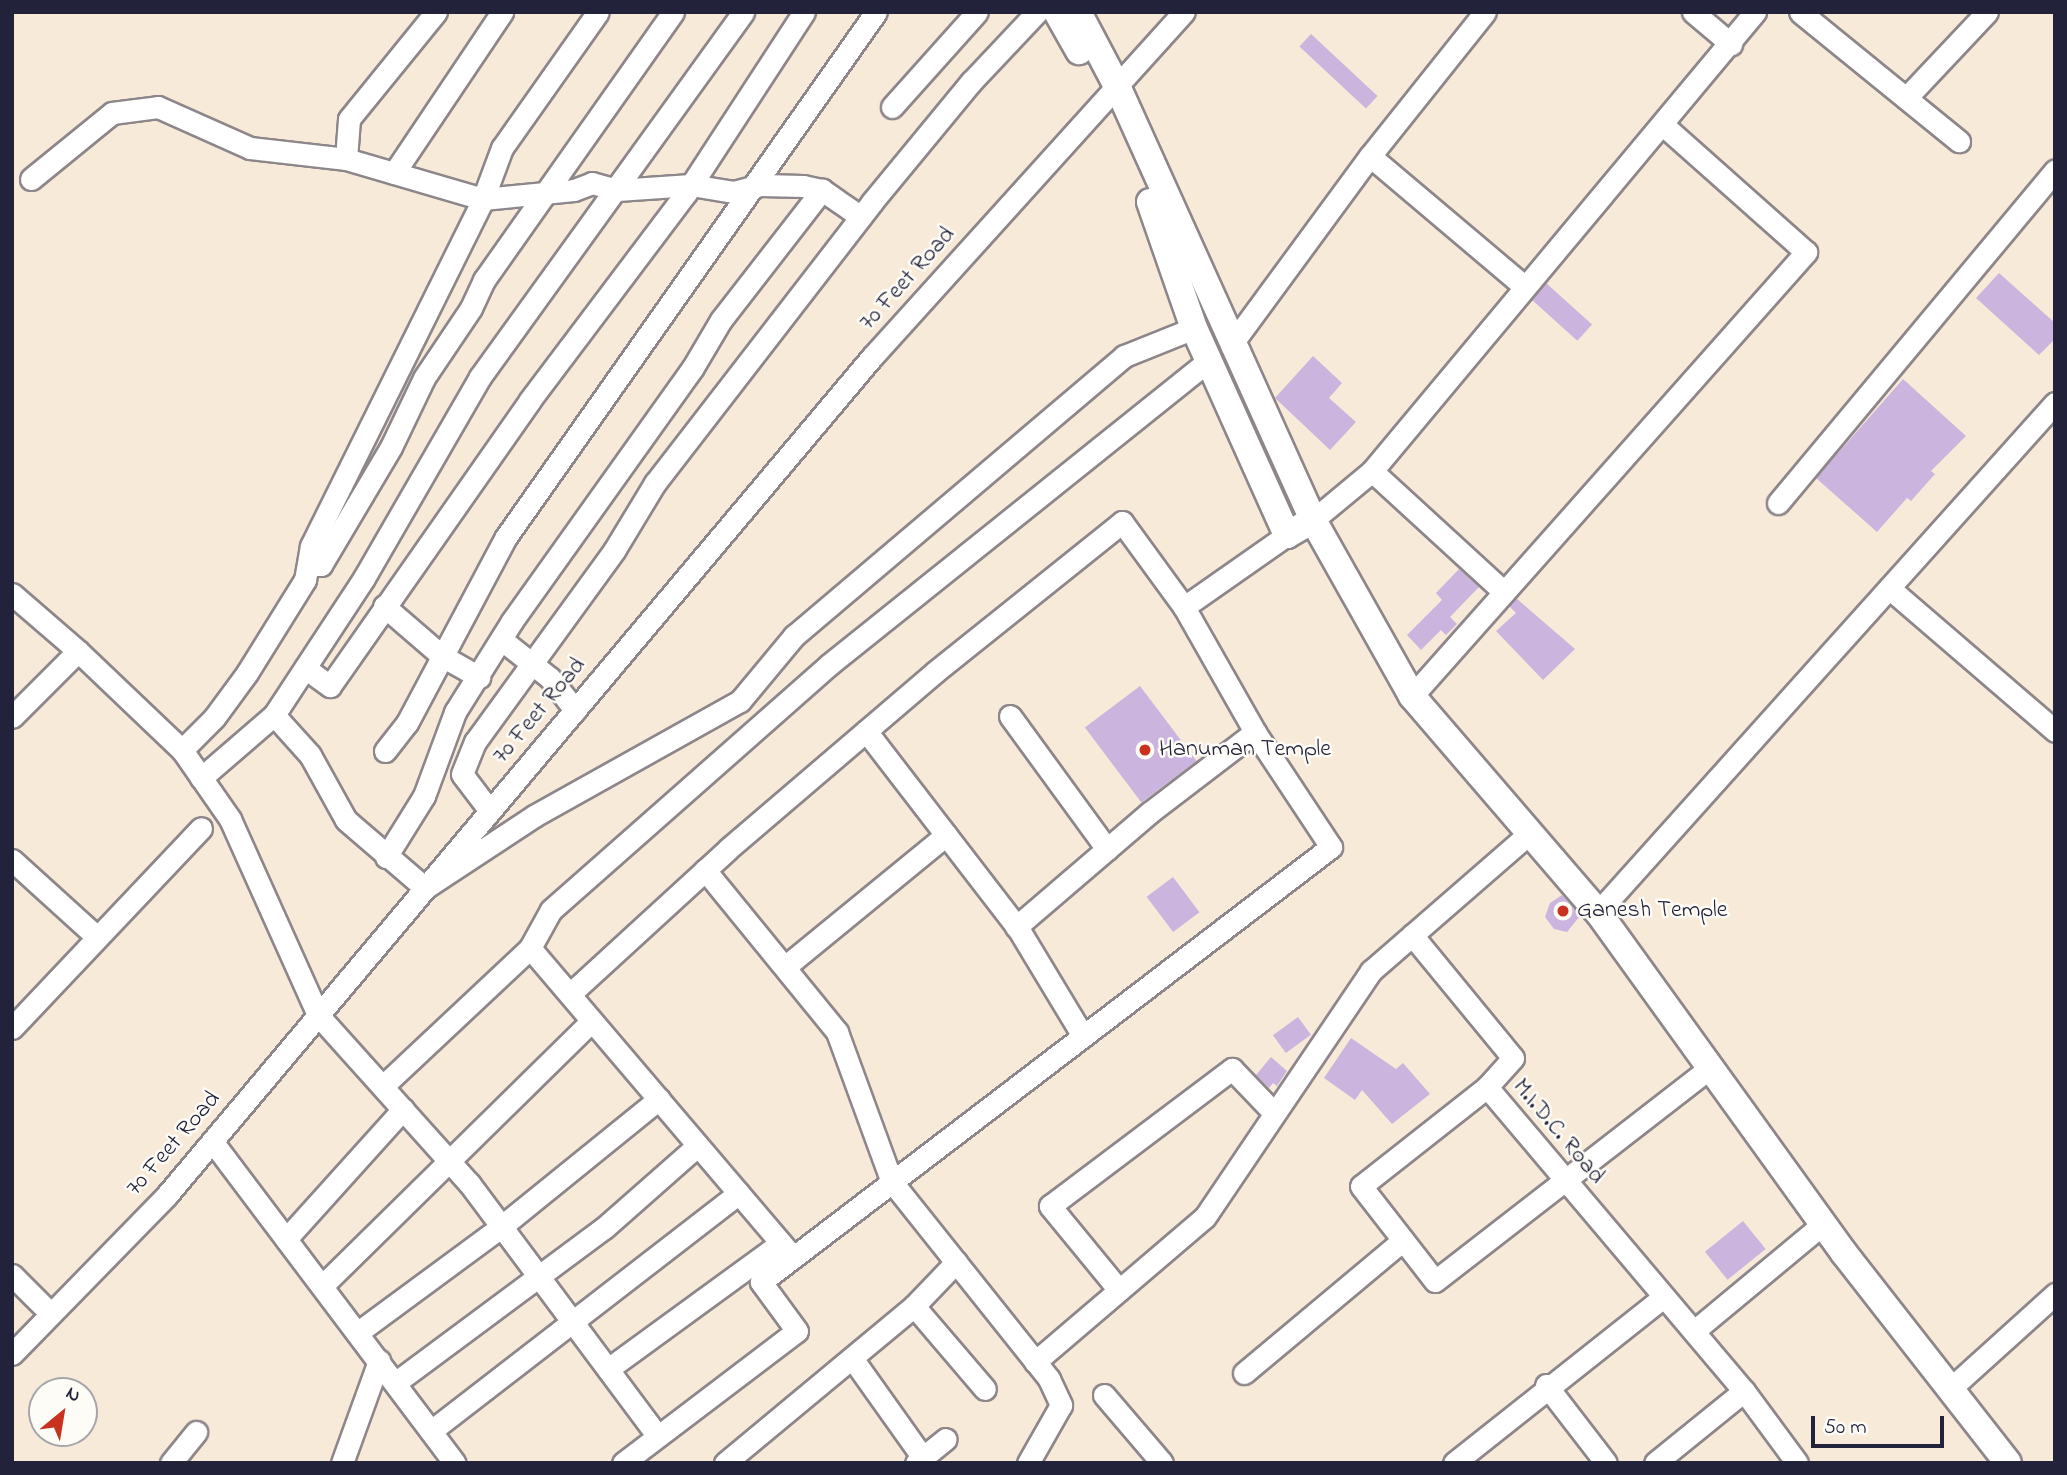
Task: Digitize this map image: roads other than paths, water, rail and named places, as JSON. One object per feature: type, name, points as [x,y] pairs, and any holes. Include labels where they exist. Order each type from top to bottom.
[{"type":"main road","points":[[1057,12],[1112,94],[1194,328],[1287,535],[1313,520]]},
{"type":"main road","points":[[1078,12],[1112,94],[1313,520],[1412,696],[1598,912],[1823,1224],[2008,1463]]},
{"type":"street","points":[[346,159],[349,119],[436,12]]},
{"type":"street","points":[[394,173],[502,12]]},
{"type":"street","points":[[182,750],[214,718],[247,673],[306,580],[311,546],[483,199],[502,148],[598,12]]},
{"type":"street","points":[[308,565],[321,565],[484,280],[550,193],[673,12]]},
{"type":"street","points":[[201,778],[274,715],[448,440],[480,377],[743,12]]},
{"type":"street","points":[[305,668],[330,686],[384,606],[691,185],[804,12]]},
{"type":"street","points":[[385,751],[407,723],[506,537],[876,12]]},
{"type":"street","points":[[892,107],[977,12]]},
{"type":"street","points":[[490,811],[462,774],[475,742],[615,549],[655,482],[861,217],[971,82],[1037,12]]},
{"type":"street","name":"70 Feet Road","points":[[12,1354],[212,1141],[872,357],[1184,12]]},
{"type":"street","points":[[1231,345],[1370,156],[1485,12]]},
{"type":"street","points":[[1693,12],[1731,44]]},
{"type":"street","points":[[1313,520],[1372,471],[1755,12]]},
{"type":"street","points":[[1800,12],[1959,141]]},
{"type":"street","points":[[1906,98],[1987,12]]},
{"type":"street","points":[[31,179],[112,113],[158,107],[250,148],[346,159],[483,199],[550,193],[592,183],[617,190],[691,185],[734,192],[752,187],[822,190],[861,217]]},
{"type":"street","points":[[1412,696],[1806,252],[1663,125]]},
{"type":"street","points":[[1370,156],[1524,286]]},
{"type":"street","points":[[1778,503],[2055,170]]},
{"type":"street","points":[[386,857],[424,796],[455,712],[502,640],[692,369],[721,320],[822,190]]},
{"type":"street","points":[[274,715],[310,755],[346,820],[425,888],[534,816],[740,701],[794,636],[1124,356],[1194,328]]},
{"type":"street","points":[[383,1086],[530,947],[551,910],[820,673],[1209,360]]},
{"type":"street","points":[[1598,912],[2055,403]]},
{"type":"street","points":[[1372,471],[1504,592]]},
{"type":"street","points":[[570,994],[705,870],[866,731],[1122,522],[1184,607],[1255,732],[1331,847],[892,1182],[608,1369]]},
{"type":"street","points":[[1184,607],[1287,535]]},
{"type":"street","points":[[1889,588],[2055,731]]},
{"type":"street","points":[[12,594],[78,651],[182,750],[230,818],[318,1015],[450,1161],[502,1226],[657,1435]]},
{"type":"street","points":[[384,606],[442,656],[479,677]]},
{"type":"street","points":[[502,640],[533,664],[575,710]]},
{"type":"street","points":[[12,717],[78,651]]},
{"type":"street","points":[[1010,716],[1107,849]]},
{"type":"street","points":[[866,731],[1016,927],[1083,1037]]},
{"type":"street","points":[[1016,927],[1107,849],[1255,732]]},
{"type":"street","points":[[12,1028],[201,828]]},
{"type":"street","points":[[1035,1362],[1205,1217],[1371,971],[1530,833]]},
{"type":"street","points":[[786,966],[946,835]]},
{"type":"street","points":[[12,860],[97,937]]},
{"type":"street","points":[[705,870],[786,966],[837,1032],[892,1182],[1035,1362],[1061,1405],[1028,1463]]},
{"type":"street","name":"M.I.D.C. Road","points":[[1412,935],[1513,1058],[1487,1087],[1662,1298],[1694,1331],[1744,1391],[1797,1463]]},
{"type":"street","points":[[530,947],[787,1250]]},
{"type":"street","points":[[322,1286],[592,1021]]},
{"type":"street","points":[[1487,1087],[1360,1186],[1435,1281],[1710,1068]]},
{"type":"street","points":[[1119,1290],[1050,1206],[1232,1069],[1275,1113]]},
{"type":"street","points":[[357,1333],[502,1226],[659,1099]]},
{"type":"street","points":[[286,1239],[403,1109]]},
{"type":"street","points":[[212,1141],[455,1463]]},
{"type":"street","points":[[396,1383],[537,1274],[604,1228],[698,1145]]},
{"type":"street","points":[[431,1431],[739,1193]]},
{"type":"street","points":[[1694,1331],[1823,1224]]},
{"type":"street","points":[[1244,1373],[1403,1240]]},
{"type":"street","points":[[622,1463],[797,1331],[761,1282],[787,1250]]},
{"type":"street","points":[[724,1463],[915,1306],[956,1262]]},
{"type":"street","points":[[12,1275],[51,1314]]},
{"type":"street","points":[[1950,1389],[2055,1294]]},
{"type":"street","points":[[1454,1463],[1546,1385],[1662,1298]]},
{"type":"street","points":[[915,1306],[985,1389]]},
{"type":"street","points":[[852,1357],[919,1460],[946,1439]]},
{"type":"street","points":[[342,1463],[379,1361]]},
{"type":"street","points":[[1546,1385],[1606,1463]]},
{"type":"street","points":[[1655,1463],[1744,1391]]},
{"type":"street","points":[[1104,1395],[1162,1463]]},
{"type":"street","points":[[171,1463],[196,1432]]},
{"type":"place","name":"Hanuman Temple","points":[[1145,750]]},
{"type":"place","name":"Ganesh Temple","points":[[1563,911]]}]
